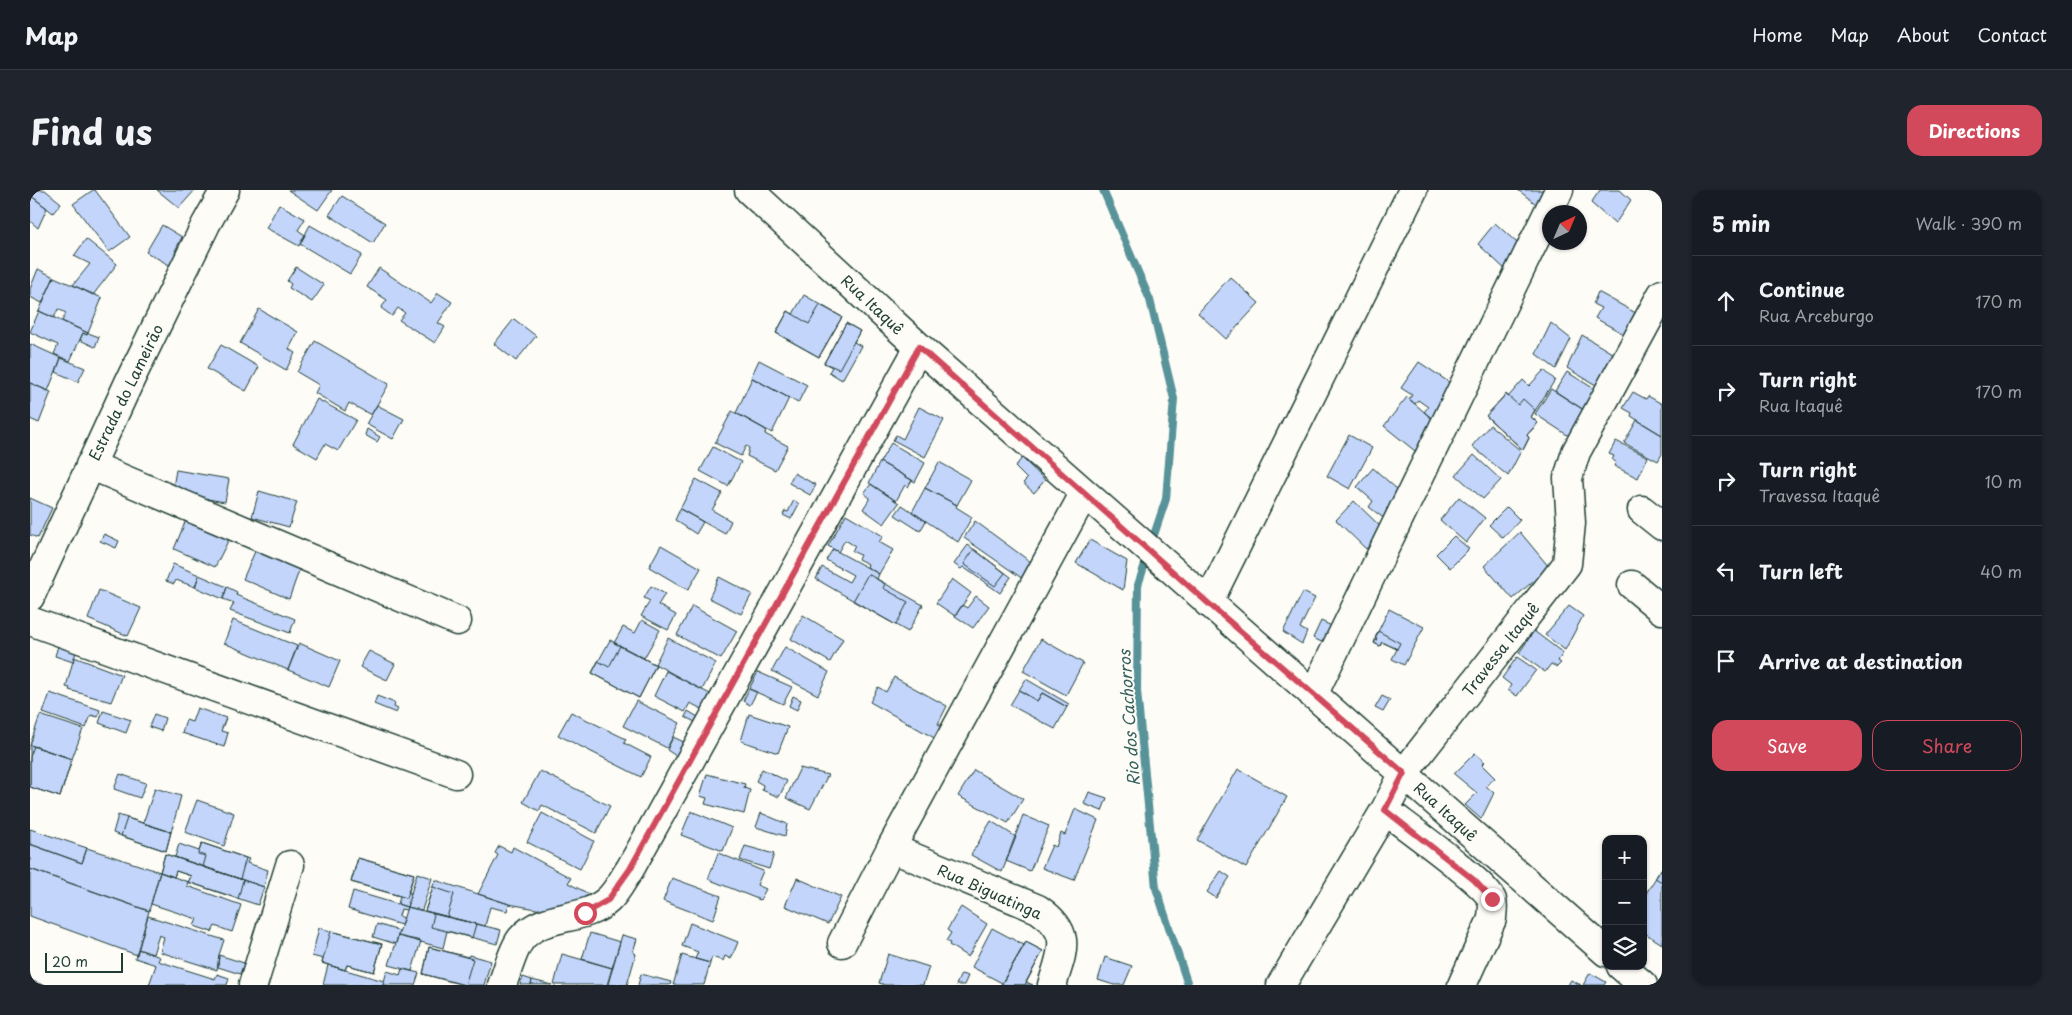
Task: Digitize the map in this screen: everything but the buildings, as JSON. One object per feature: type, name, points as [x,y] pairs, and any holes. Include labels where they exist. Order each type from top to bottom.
[{"type":"street","name":"Estrada do Lameirão","points":[[30,597],[90,465],[206,224],[225,190]]},
{"type":"street","points":[[1208,603],[1413,190]]},
{"type":"street","points":[[1313,695],[1559,190]]},
{"type":"street","name":"Rua Itaquê","points":[[756,192],[919,347],[1602,948]]},
{"type":"street","name":"Travessa Itaquê","points":[[1281,985],[1385,810],[1404,773],[1567,564],[1571,523],[1568,478],[1576,452],[1662,294]]},
{"type":"street","points":[[502,985],[520,940],[530,931],[544,923],[585,913],[608,900],[630,869],[919,347]]},
{"type":"street","points":[[90,465],[457,621]]},
{"type":"street","points":[[842,943],[891,848],[1084,494]]},
{"type":"street","points":[[1632,585],[1662,610]]},
{"type":"street","points":[[30,621],[456,774]]},
{"type":"street","points":[[1385,810],[1474,880],[1492,899],[1492,919],[1462,985]]},
{"type":"street","name":"Rua Biguatinga","points":[[891,848],[1038,909],[1048,916],[1062,935],[1063,949],[1052,985]]},
{"type":"street","points":[[254,985],[290,865]]},
{"type":"street","points":[[1625,970],[1642,985]]},
{"type":"waterway","name":"Rio dos Cachorros","points":[[1103,190],[1150,300],[1174,399],[1166,499],[1151,544]]},
{"type":"waterway","name":"Rio dos Cachorros","points":[[1148,555],[1138,585],[1137,691],[1156,888],[1188,985]]},
{"type":"route","points":[[585,913],[608,900],[630,869],[919,347],[1177,576],[1404,773],[1385,810],[1474,880],[1492,899]]}]
